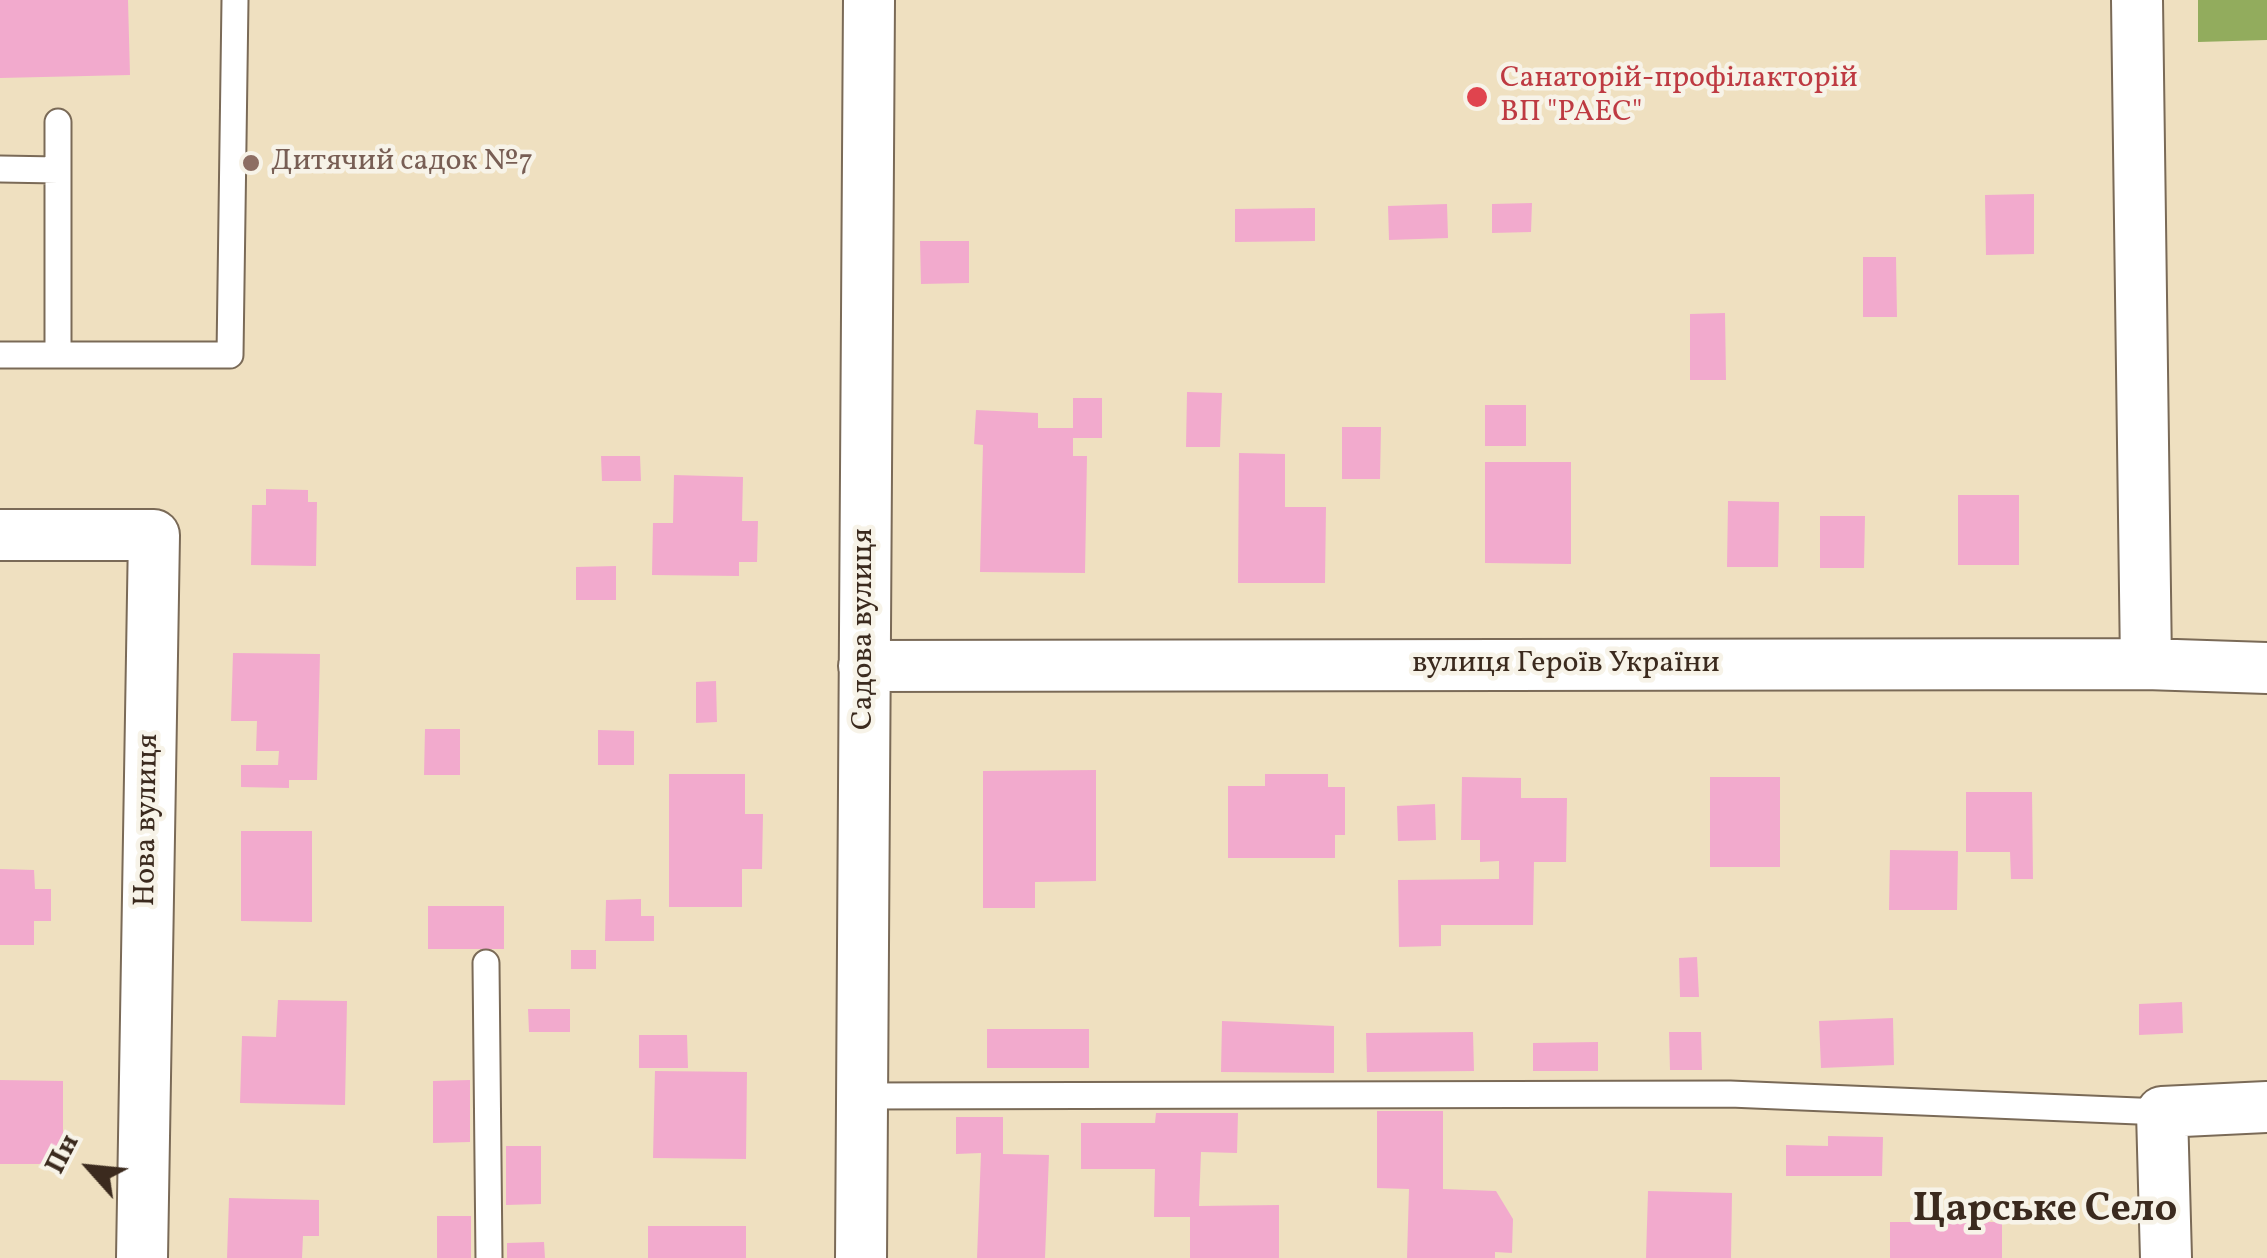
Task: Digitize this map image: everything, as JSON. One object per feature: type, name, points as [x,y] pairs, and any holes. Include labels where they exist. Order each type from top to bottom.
[{"type":"street","name":"Садова вулиця","points":[[861,1258],[869,0]]},
{"type":"street","points":[[2136,0],[2146,664]]},
{"type":"street","name":"Нова вулиця","points":[[0,535],[154,535],[142,1258]]},
{"type":"street","name":"вулиця Героїв України","points":[[864,666],[2146,664],[2267,668]]},
{"type":"street","points":[[2166,1258],[2162,1112],[2267,1107]]},
{"type":"lane","points":[[0,355],[230,355],[235,0]]},
{"type":"lane","points":[[58,122],[58,355]]},
{"type":"lane","points":[[0,170],[58,170]]},
{"type":"lane","points":[[486,963],[490,1258]]},
{"type":"lane","points":[[863,1096],[1730,1094],[2162,1112]]},
{"type":"green space","points":[[2198,0],[2267,0],[2267,40],[2198,42]]},
{"type":"building","points":[[0,0],[128,0],[130,75],[0,78]]},
{"type":"building","points":[[2034,194],[2034,254],[1986,255],[1985,195]]},
{"type":"building","points":[[1532,203],[1531,232],[1492,233],[1492,204]]},
{"type":"building","points":[[1447,204],[1448,238],[1389,240],[1388,206]]},
{"type":"building","points":[[1315,208],[1315,241],[1235,242],[1235,209]]},
{"type":"building","points":[[920,241],[969,241],[969,283],[921,284]]},
{"type":"building","points":[[1863,257],[1896,257],[1897,317],[1863,317]]},
{"type":"building","points":[[1725,313],[1726,380],[1690,380],[1690,314]]},
{"type":"building","points":[[1187,392],[1222,393],[1220,447],[1186,447]]},
{"type":"building","points":[[1073,398],[1102,398],[1102,438],[1073,438],[1073,456],[1087,456],[1085,573],[980,572],[983,445],[974,444],[976,410],[1038,413],[1038,428],[1073,428]]},
{"type":"building","points":[[1485,405],[1526,405],[1526,446],[1485,446]]},
{"type":"building","points":[[1342,427],[1381,427],[1380,479],[1342,479]]},
{"type":"building","points":[[1239,453],[1285,454],[1285,507],[1326,507],[1325,583],[1238,583]]},
{"type":"building","points":[[601,456],[640,456],[641,481],[602,481]]},
{"type":"building","points":[[1485,462],[1571,462],[1571,564],[1485,563]]},
{"type":"building","points":[[674,475],[743,477],[742,521],[758,521],[757,562],[739,562],[739,576],[652,575],[653,523],[673,523]]},
{"type":"building","points":[[266,489],[308,490],[308,502],[317,502],[316,566],[251,565],[252,505],[266,505]]},
{"type":"building","points":[[1958,495],[2019,495],[2019,565],[1958,565]]},
{"type":"building","points":[[1728,501],[1779,502],[1778,567],[1727,567]]},
{"type":"building","points":[[1820,516],[1865,516],[1864,568],[1820,568]]},
{"type":"building","points":[[616,566],[616,600],[576,600],[576,567]]},
{"type":"building","points":[[233,653],[320,654],[317,780],[289,780],[289,788],[241,787],[241,765],[278,765],[279,751],[256,751],[257,721],[231,721]]},
{"type":"building","points":[[716,681],[717,722],[696,723],[696,682]]},
{"type":"building","points":[[425,729],[460,729],[460,775],[424,775]]},
{"type":"building","points":[[598,730],[634,731],[634,765],[598,765]]},
{"type":"building","points":[[1096,770],[1096,881],[1035,882],[1035,908],[983,908],[983,771]]},
{"type":"building","points":[[669,774],[745,774],[745,814],[763,814],[762,869],[742,869],[742,907],[669,907]]},
{"type":"building","points":[[1265,774],[1328,774],[1328,787],[1345,787],[1345,835],[1335,835],[1335,858],[1228,858],[1228,786],[1265,786]]},
{"type":"building","points":[[1462,777],[1521,778],[1521,798],[1567,798],[1566,862],[1534,862],[1533,925],[1441,925],[1441,946],[1399,947],[1398,880],[1499,879],[1499,861],[1480,862],[1480,840],[1461,840]]},
{"type":"building","points":[[1710,777],[1780,777],[1780,867],[1710,867]]},
{"type":"building","points":[[1966,792],[2032,792],[2033,879],[2011,879],[2010,852],[1966,852]]},
{"type":"building","points":[[1435,804],[1436,840],[1398,841],[1397,806]]},
{"type":"building","points":[[241,831],[312,831],[312,922],[241,921]]},
{"type":"building","points":[[1890,850],[1958,851],[1957,910],[1889,910]]},
{"type":"building","points":[[0,869],[34,870],[35,889],[51,889],[51,921],[34,921],[34,945],[0,945]]},
{"type":"building","points":[[641,899],[641,916],[654,916],[654,941],[605,941],[606,900]]},
{"type":"building","points":[[428,906],[504,906],[504,949],[428,949]]},
{"type":"building","points":[[571,950],[596,950],[596,969],[571,969]]},
{"type":"building","points":[[1697,957],[1699,997],[1680,997],[1679,958]]},
{"type":"building","points":[[278,1000],[347,1001],[345,1105],[240,1103],[242,1036],[276,1037]]},
{"type":"building","points":[[2182,1002],[2183,1033],[2139,1035],[2139,1004]]},
{"type":"building","points":[[528,1009],[570,1009],[570,1032],[529,1032]]},
{"type":"building","points":[[1893,1018],[1894,1065],[1821,1068],[1819,1021]]},
{"type":"building","points":[[1222,1021],[1334,1026],[1334,1073],[1221,1072]]},
{"type":"building","points":[[987,1029],[1089,1029],[1089,1068],[987,1068]]},
{"type":"building","points":[[1473,1032],[1474,1071],[1367,1072],[1366,1033]]},
{"type":"building","points":[[1669,1032],[1701,1032],[1702,1070],[1670,1070]]},
{"type":"building","points":[[639,1035],[687,1035],[688,1068],[639,1068]]},
{"type":"building","points":[[1598,1042],[1598,1071],[1533,1071],[1533,1043]]},
{"type":"building","points":[[655,1071],[747,1072],[746,1159],[653,1158]]},
{"type":"building","points":[[0,1080],[63,1081],[63,1164],[0,1164]]},
{"type":"building","points":[[470,1080],[470,1142],[433,1143],[433,1081]]},
{"type":"building","points":[[1377,1111],[1443,1111],[1443,1189],[1496,1191],[1513,1219],[1512,1253],[1495,1252],[1495,1258],[1407,1258],[1409,1189],[1377,1188]]},
{"type":"building","points":[[1156,1113],[1238,1113],[1237,1153],[1201,1152],[1199,1206],[1279,1205],[1279,1258],[1190,1258],[1190,1217],[1154,1217],[1155,1169],[1081,1169],[1081,1123],[1155,1123]]},
{"type":"building","points":[[956,1117],[1003,1117],[1003,1154],[1049,1155],[1045,1258],[977,1258],[981,1153],[956,1154]]},
{"type":"building","points":[[1828,1136],[1883,1137],[1882,1176],[1786,1176],[1786,1145],[1828,1146]]},
{"type":"building","points":[[506,1146],[541,1146],[541,1204],[506,1205]]},
{"type":"building","points":[[1648,1191],[1732,1193],[1731,1258],[1646,1258]]},
{"type":"building","points":[[229,1198],[319,1200],[319,1236],[303,1236],[302,1258],[227,1258]]},
{"type":"building","points":[[437,1216],[471,1216],[471,1258],[437,1258]]},
{"type":"building","points":[[1890,1222],[2002,1222],[2002,1258],[1890,1258]]},
{"type":"building","points":[[648,1226],[746,1226],[746,1258],[648,1258]]},
{"type":"building","points":[[544,1242],[545,1258],[507,1258],[507,1243]]},
{"type":"place","name":"Санаторій-профілакторій ВП \"РАЕС\"","points":[[1477,97]]},
{"type":"place","name":"Дитячий садок №7","points":[[251,163]]},
{"type":"district","name":"Царське Село","points":[[2045,1213]]}]
